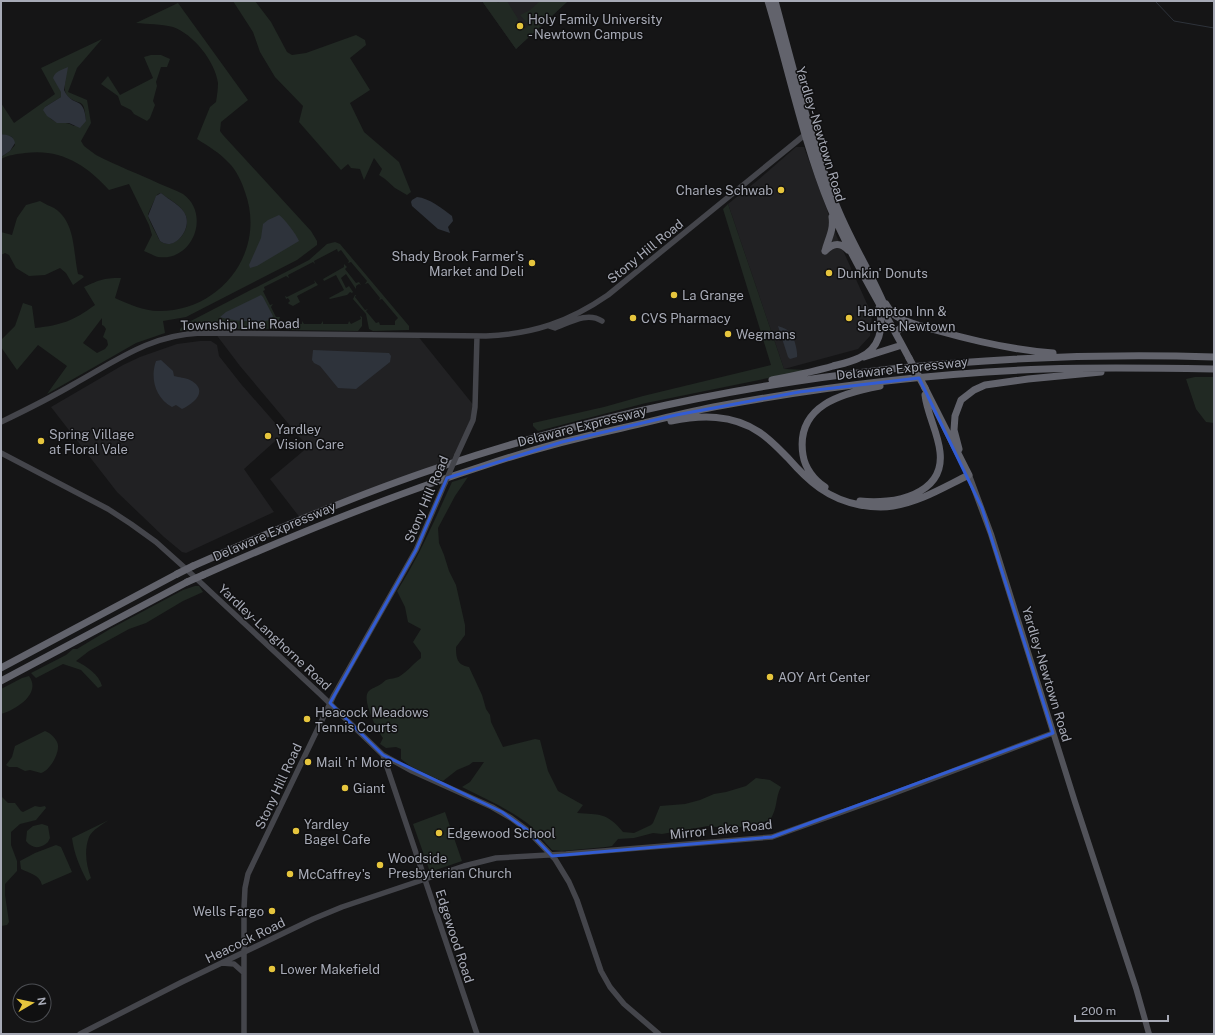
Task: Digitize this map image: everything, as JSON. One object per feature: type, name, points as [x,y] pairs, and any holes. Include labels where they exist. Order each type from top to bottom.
[{"type":"highway","name":"Yardley-Newtown Road","points":[[768,1],[808,132],[845,227],[896,333],[969,475]]},
{"type":"highway","name":"Yardley-Newtown Road","points":[[775,1],[821,182],[833,213],[852,254],[880,300]]},
{"type":"highway","points":[[821,182],[833,225],[825,251],[830,246],[836,244],[842,245],[852,254]]},
{"type":"highway","points":[[880,300],[897,316],[918,325],[978,342],[1004,348],[1099,356]]},
{"type":"highway","points":[[860,358],[875,346],[880,334],[882,325],[880,300]]},
{"type":"highway","points":[[896,333],[901,327],[918,325]]},
{"type":"highway","points":[[699,398],[734,387],[800,375],[902,345]]},
{"type":"highway","name":"Delaware Expressway","points":[[1,668],[177,574],[280,528],[340,503],[449,464],[577,426],[699,398],[807,379],[886,369],[971,361],[1099,356],[1214,357]]},
{"type":"highway","points":[[964,466],[954,430],[954,416],[961,400],[974,390],[986,385],[1028,379],[1084,373],[1156,370],[1166,368]]},
{"type":"highway","name":"Delaware Expressway","points":[[1,681],[187,582],[301,532],[361,508],[488,464],[596,434],[719,406],[836,387],[944,376],[1046,369],[1214,368]]},
{"type":"highway","points":[[925,388],[928,409],[940,453],[939,467],[924,488],[913,495],[900,500],[887,502],[867,502],[833,492],[820,484],[812,476],[803,458],[803,436],[811,417],[825,403],[855,391],[887,384],[932,379],[944,376]]},
{"type":"highway","points":[[488,464],[626,430],[678,419],[703,417],[730,420],[758,431],[776,446],[815,486],[839,499],[855,504],[878,508],[901,505],[925,496],[969,475]]},
{"type":"main road","name":"Yardley-Newtown Road","points":[[969,475],[991,534],[1053,733],[1136,988],[1149,1034]]},
{"type":"street","name":"Stony Hill Road","points":[[244,1034],[244,896],[248,874],[330,703],[424,535],[471,424],[475,407],[477,336],[516,334],[549,326],[576,315],[608,295],[808,132]]},
{"type":"street","points":[[549,326],[555,328],[581,318],[592,317],[598,318],[602,321]]},
{"type":"street","name":"Township Line Road","points":[[1,422],[42,402],[135,349],[160,340],[182,335],[200,333],[477,336]]},
{"type":"street","name":"Yardley-Langhorne Road","points":[[1,453],[108,509],[142,532],[188,570],[330,703],[383,755],[412,771],[502,812],[527,830],[552,856],[561,868],[572,888],[600,967],[610,987],[624,1004],[659,1034]]},
{"type":"street","name":"Mirror Lake Road","points":[[425,879],[488,860],[772,837],[887,796],[1053,733]]},
{"type":"street","name":"Edgewood Road","points":[[383,755],[477,1034]]},
{"type":"street","name":"Heacock Road","points":[[80,1034],[326,913],[425,879]]},
{"type":"street","points":[[222,963],[234,964],[243,972]]},
{"type":"highlighted area","points":[[919,378],[982,508],[1053,733],[772,837],[552,856],[527,830],[502,812],[383,755],[330,703],[416,550],[447,478],[562,442],[676,415],[799,392]]},
{"type":"shaded area","points":[[233,1],[255,1],[271,22],[287,52],[292,55],[306,53],[356,35],[365,40],[366,45],[350,58],[370,90],[350,103],[364,132],[399,162],[411,192],[407,195],[395,188],[379,175],[382,169],[374,158],[364,180],[360,169],[351,168],[348,164],[341,170],[299,122],[303,106],[275,77],[260,52],[253,32]]},
{"type":"shaded area","name":"Holy Family University - Newtown Campus","points":[[482,1],[568,1],[516,49]]},
{"type":"shaded area","name":"Holy Family University - Newtown Campus","points":[[482,1],[497,1],[498,3],[500,1],[507,1],[518,19],[516,23],[518,25],[520,24],[524,29],[529,25],[520,15],[530,10],[540,1],[568,1],[516,49]]},
{"type":"shaded area","points":[[178,3],[248,100],[221,122],[220,131],[311,231],[317,241],[317,245],[297,260],[186,317],[163,321],[165,333],[136,343],[47,394],[67,366],[38,345],[17,370],[1,347],[1,340],[15,326],[23,303],[32,306],[35,328],[60,324],[73,319],[95,305],[84,287],[109,278],[121,278],[115,298],[147,310],[158,311],[180,309],[201,301],[219,290],[233,274],[243,256],[249,236],[250,214],[245,192],[238,176],[232,166],[225,159],[197,139],[210,107],[216,102],[218,83],[213,66],[202,49],[181,31],[168,26],[136,23]],"holes":[[[102,318],[102,325],[106,329],[103,337],[107,340],[108,345],[105,349],[97,353],[83,343]]]},
{"type":"shaded area","points":[[102,39],[77,68],[68,92],[87,100],[91,123],[81,141],[84,146],[96,155],[183,194],[191,203],[196,213],[197,224],[189,245],[181,252],[170,257],[158,257],[144,251],[152,235],[149,225],[129,184],[109,190],[92,173],[82,166],[72,160],[50,153],[25,153],[1,159],[1,157],[10,151],[15,145],[12,137],[1,134],[1,103],[14,123],[55,94],[41,68]],"holes":[[[66,78],[65,88],[67,96],[82,104],[85,111],[86,120],[74,126],[53,121],[47,114],[45,107],[61,97]],[[161,193],[180,207],[187,220],[185,232],[181,237],[177,241],[166,244],[160,241],[148,217],[157,195]]]},
{"type":"shaded area","points":[[161,55],[170,59],[167,67],[161,67],[156,82],[157,86],[153,101],[155,105],[150,118],[147,121],[121,105],[118,96],[101,84],[108,76],[120,95],[153,78],[144,57]]},
{"type":"shaded area","points":[[68,67],[64,90],[67,96],[81,104],[83,107],[86,121],[80,128],[69,123],[57,123],[47,116],[43,110],[45,107],[61,97],[61,92],[53,78],[57,72]]},
{"type":"shaded area","points":[[1,134],[12,137],[15,143],[10,151],[1,157]]},
{"type":"shaded area","points":[[796,147],[804,147],[837,237],[872,315],[870,336],[858,349],[784,369],[728,204]]},
{"type":"shaded area","points":[[161,193],[179,206],[186,216],[187,222],[184,233],[176,242],[171,244],[165,244],[160,241],[148,216],[156,196]]},
{"type":"shaded area","points":[[417,197],[431,202],[452,216],[453,221],[448,227],[450,233],[438,229],[412,206],[412,200]]},
{"type":"shaded area","points":[[40,201],[54,208],[61,214],[70,229],[78,274],[84,277],[73,285],[66,273],[60,268],[45,275],[29,276],[16,268],[9,255],[5,253],[1,255],[1,232],[12,235],[17,218],[26,205]]},
{"type":"shaded area","points":[[728,204],[784,369],[808,370],[646,403],[538,431],[533,426],[533,423],[604,407],[771,365],[723,209]]},
{"type":"shaded area","points":[[279,215],[284,219],[299,241],[257,266],[250,268],[249,265],[261,238],[263,224]]},
{"type":"shaded area","points":[[335,242],[340,244],[409,326],[409,330],[373,331],[369,329],[366,314],[353,299],[355,295],[365,310],[368,309],[366,311],[376,323],[379,322],[380,325],[395,325],[395,321],[398,318],[382,299],[379,300],[380,298],[368,283],[365,284],[367,281],[351,262],[348,263],[349,261],[341,250],[338,252],[337,249],[314,261],[315,264],[313,262],[288,275],[289,278],[286,276],[264,287],[265,290],[263,291],[270,305],[273,304],[271,307],[276,317],[280,317],[275,329],[200,329],[180,331],[185,324],[309,260],[327,244]]},
{"type":"shaded area","points":[[344,264],[347,267],[345,269],[356,283],[359,282],[361,285],[359,284],[356,286],[356,289],[346,274],[341,278],[346,288],[349,286],[353,292],[330,299],[329,298],[344,290],[336,275],[324,281],[323,279],[344,267]]},
{"type":"shaded area","points":[[314,280],[318,285],[297,296],[300,302],[293,306],[288,303],[290,301],[288,298],[286,299],[285,296],[287,297],[315,283]]},
{"type":"shaded area","points":[[261,295],[273,316],[270,320],[245,321],[231,320],[220,317],[226,312]]},
{"type":"shaded area","points":[[360,316],[362,317],[362,326],[358,331],[288,330],[283,324],[285,321],[286,323],[302,324],[302,321],[304,324],[321,324],[323,321],[323,324],[348,324],[349,321],[351,324],[361,319]]},
{"type":"shaded area","points":[[778,326],[790,332],[795,344],[797,357],[790,359],[788,357]]},
{"type":"shaded area","points":[[215,333],[417,335],[475,407],[454,463],[301,519],[270,479],[308,447],[240,366]]},
{"type":"shaded area","points":[[211,341],[217,345],[219,356],[283,434],[244,469],[274,512],[186,553],[182,552],[164,537],[117,492],[51,407],[123,365],[140,357],[177,344]]},
{"type":"shaded area","points":[[313,350],[389,353],[391,356],[390,362],[356,389],[338,388],[320,366],[312,360]]},
{"type":"shaded area","points":[[161,360],[173,371],[174,376],[186,378],[196,384],[199,388],[198,396],[195,400],[182,409],[176,405],[172,407],[166,403],[161,398],[155,387],[154,367],[156,361]]},
{"type":"shaded area","points":[[1195,377],[1214,377],[1214,423],[1206,422],[1196,409],[1186,379]]},
{"type":"shaded area","points":[[468,477],[455,496],[438,528],[439,543],[449,571],[456,585],[465,625],[465,635],[456,647],[457,658],[462,665],[469,667],[482,695],[486,709],[490,715],[491,722],[503,747],[535,739],[540,740],[548,771],[558,791],[583,805],[577,813],[597,815],[607,818],[623,832],[634,833],[651,825],[660,806],[685,804],[700,800],[714,794],[746,786],[756,778],[770,780],[781,787],[773,816],[770,820],[751,828],[725,828],[708,826],[662,834],[653,833],[634,838],[618,839],[612,846],[606,847],[562,851],[552,850],[527,823],[512,813],[462,787],[470,782],[484,762],[473,762],[457,770],[443,781],[410,766],[401,759],[401,749],[396,747],[386,748],[380,744],[383,738],[377,729],[367,702],[368,692],[386,680],[397,678],[421,658],[421,653],[413,642],[421,629],[408,622],[405,607],[397,591],[420,551],[452,482]]},
{"type":"shaded area","points":[[199,586],[203,592],[183,601],[146,623],[129,629],[89,651],[76,661],[95,674],[102,686],[98,688],[81,670],[63,664],[36,678],[31,673],[183,590]]},
{"type":"shaded area","points":[[29,676],[32,683],[30,695],[13,709],[1,714],[1,689]]},
{"type":"shaded area","points":[[45,731],[57,742],[58,751],[55,759],[44,772],[41,773],[30,770],[25,771],[17,767],[9,767],[6,765],[12,757],[15,746]]},
{"type":"shaded area","points":[[1,796],[8,803],[15,803],[23,812],[35,806],[45,806],[46,808],[36,820],[20,824],[11,832],[11,845],[17,861],[17,871],[5,884],[9,922],[7,925],[1,926]]},
{"type":"shaded area","points":[[445,812],[462,861],[430,872],[413,824]]},
{"type":"shaded area","points":[[109,820],[90,834],[87,842],[86,858],[91,878],[87,881],[74,850],[72,838]]},
{"type":"shaded area","points":[[42,824],[48,826],[50,838],[48,842],[40,847],[31,846],[26,841],[27,831],[33,826]]},
{"type":"shaded area","points":[[56,845],[61,847],[72,872],[42,885],[37,877],[21,869],[20,861],[35,853]]},
{"type":"waterway","points":[[1155,1],[1174,21],[1214,28]]},
{"type":"place","name":"Holy Family University - Newtown Campus","points":[[520,26]]},
{"type":"place","name":"Charles Schwab","points":[[781,190]]},
{"type":"place","name":"Shady Brook Farmer's Market and Deli","points":[[532,263]]},
{"type":"place","name":"Dunkin' Donuts","points":[[829,273]]},
{"type":"place","name":"La Grange","points":[[674,295]]},
{"type":"place","name":"CVS Pharmacy","points":[[633,318]]},
{"type":"place","name":"Hampton Inn & Suites Newtown","points":[[849,318]]},
{"type":"place","name":"Wegmans","points":[[728,334]]},
{"type":"place","name":"Yardley Vision Care","points":[[268,436]]},
{"type":"place","name":"Spring Village at Floral Vale","points":[[41,441]]},
{"type":"place","name":"AOY Art Center","points":[[770,677]]},
{"type":"place","name":"Heacock Meadows Tennis Courts","points":[[307,719]]},
{"type":"place","name":"Mail 'n' More","points":[[308,762]]},
{"type":"place","name":"Giant","points":[[345,788]]},
{"type":"place","name":"Yardley Bagel Cafe","points":[[296,831]]},
{"type":"place","name":"Edgewood School","points":[[439,833]]},
{"type":"place","name":"Woodside Presbyterian Church","points":[[380,865]]},
{"type":"place","name":"McCaffrey's","points":[[290,874]]},
{"type":"place","name":"Wells Fargo","points":[[272,911]]},
{"type":"place","name":"Lower Makefield","points":[[272,969]]}]
